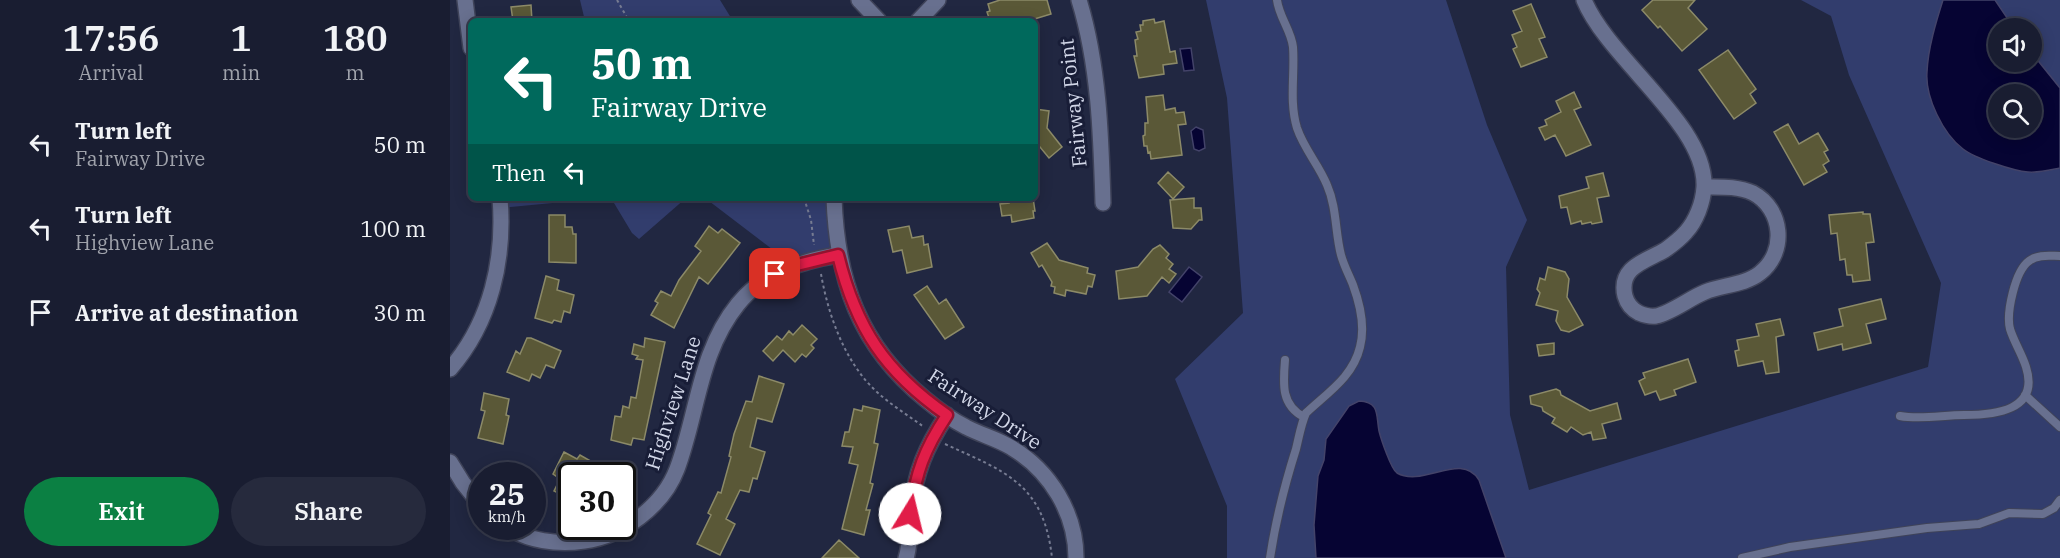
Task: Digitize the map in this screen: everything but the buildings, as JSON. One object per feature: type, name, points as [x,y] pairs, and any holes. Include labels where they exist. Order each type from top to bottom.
[{"type":"street","points":[[465,0],[468,24]]},
{"type":"street","points":[[859,0],[876,18]]},
{"type":"street","points":[[921,18],[938,0]]},
{"type":"street","name":"Fairway Point","points":[[1079,0],[1085,22],[1096,91],[1103,203]]},
{"type":"street","points":[[1584,0],[1590,15],[1606,38],[1689,137],[1703,164],[1704,187],[1695,220],[1686,232],[1664,250],[1636,264],[1624,282],[1627,301],[1632,309],[1640,314],[1657,316],[1707,291],[1760,274],[1776,252],[1779,240],[1778,225],[1765,201],[1744,189],[1704,187]]},
{"type":"street","points":[[450,369],[469,344],[481,321],[492,290],[499,260],[502,229],[500,201]]},
{"type":"street","name":"Fairway Drive","points":[[834,201],[838,255],[845,284],[856,312],[870,337],[889,364],[907,383],[947,415],[966,427],[1013,449],[1046,477],[1059,496],[1068,516],[1074,535],[1076,558]]},
{"type":"street","name":"Highview Lane","points":[[538,540],[572,543],[593,540],[613,533],[652,507],[667,488],[676,470],[706,362],[716,339],[740,302],[756,287],[793,266],[838,255]]},
{"type":"street","points":[[906,558],[917,473],[923,454],[947,415]]},
{"type":"street","points":[[450,462],[468,489]]},
{"type":"lane","points":[[1270,558],[1284,482],[1304,417],[1341,381],[1350,369],[1360,346],[1362,330],[1357,296],[1340,254],[1334,205],[1326,183],[1303,144],[1297,128],[1293,95],[1293,46],[1290,34],[1278,10],[1277,0]]},
{"type":"lane","points":[[1900,416],[1914,418],[1993,413],[2006,411],[2018,404],[2025,395],[2028,381],[2027,369],[2009,326],[2011,302],[2016,283],[2021,269],[2028,261],[2036,257],[2060,256]]},
{"type":"lane","points":[[1285,360],[1283,384],[1285,397],[1293,410],[1304,417]]},
{"type":"lane","points":[[2025,395],[2060,427]]},
{"type":"lane","points":[[1742,558],[1801,545],[1927,528],[1979,524],[2009,513],[2043,514],[2054,508],[2060,500]]},
{"type":"path","points":[[617,0],[627,18]]},
{"type":"path","points":[[805,201],[811,220],[814,244]]},
{"type":"path","points":[[821,274],[830,313],[860,374],[893,406],[924,427]]},
{"type":"path","points":[[945,444],[1002,470],[1032,496],[1042,514],[1051,542],[1052,558]]},
{"type":"shaded area","points":[[580,0],[720,0],[731,18],[584,18]]},
{"type":"shaded area","points":[[1206,0],[1446,0],[1487,125],[1527,220],[1506,267],[1510,415],[1529,490],[1928,367],[1941,283],[1849,75],[1831,16],[1801,0],[2060,0],[2060,558],[1227,558],[1227,506],[1175,379],[1243,313],[1227,98]]},
{"type":"shaded area","points":[[1943,0],[1995,0],[2007,18],[1988,18],[1988,72],[2042,72],[2042,66],[2060,88],[2060,168],[2032,172],[2004,167],[1968,153],[1956,142],[1942,125],[1929,92],[1927,72],[1933,35]]},
{"type":"shaded area","points":[[1191,48],[1194,70],[1184,71],[1180,49]]},
{"type":"shaded area","points":[[1196,127],[1203,130],[1205,148],[1199,151],[1194,149],[1191,131]]},
{"type":"shaded area","points":[[500,201],[574,201],[501,208]]},
{"type":"shaded area","points":[[613,201],[683,201],[639,239],[632,233]]},
{"type":"shaded area","points":[[709,201],[834,201],[838,255],[793,265]]},
{"type":"shaded area","points":[[1189,267],[1202,277],[1182,302],[1169,292]]},
{"type":"shaded area","points":[[1359,401],[1371,404],[1376,410],[1382,440],[1389,460],[1397,473],[1418,476],[1462,469],[1471,472],[1479,480],[1506,558],[1316,558],[1314,525],[1318,476],[1324,460],[1326,439],[1349,406]]},
{"type":"route","points":[[775,274],[793,266],[838,255],[845,284],[856,312],[870,337],[889,364],[907,383],[947,415],[923,454],[917,473],[910,514]]}]
